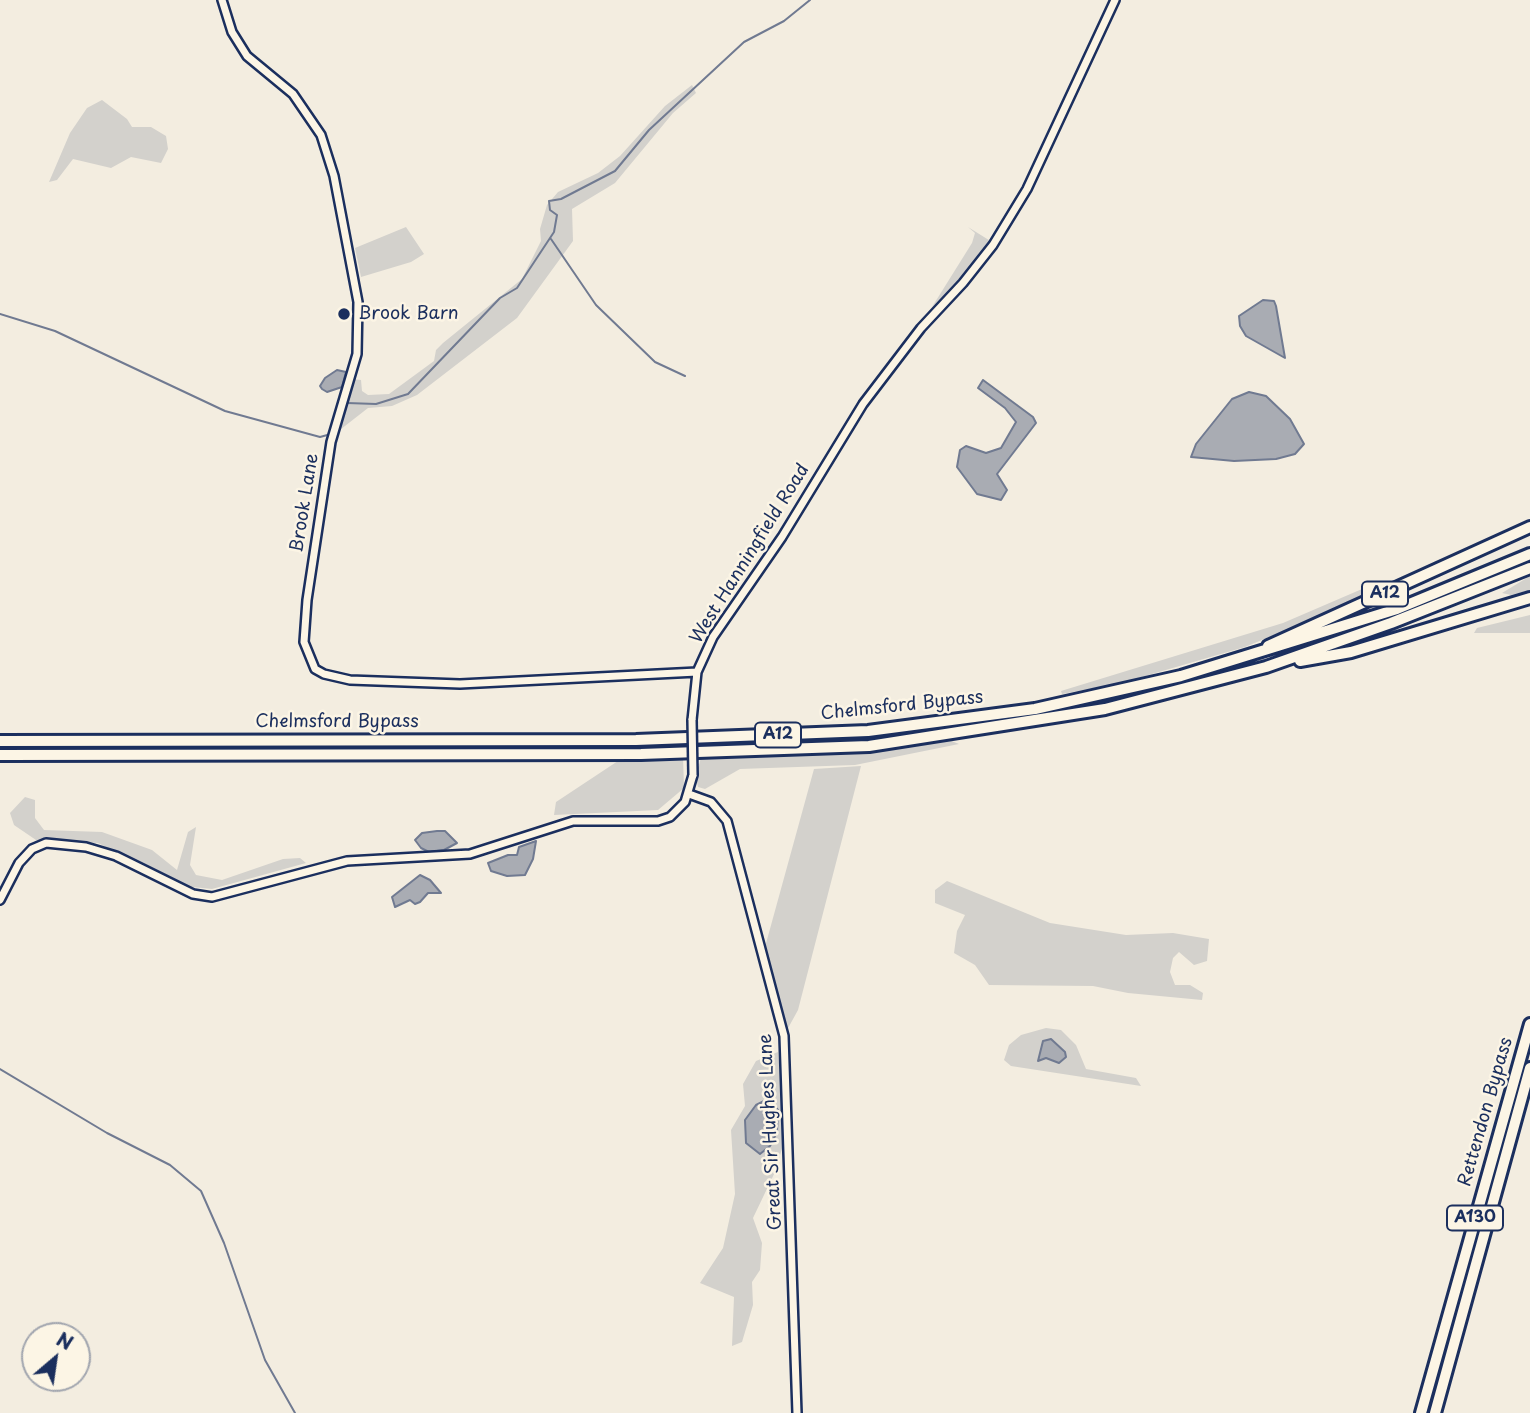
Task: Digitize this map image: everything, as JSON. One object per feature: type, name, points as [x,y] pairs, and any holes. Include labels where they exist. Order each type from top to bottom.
[{"type":"highway","name":"A12","points":[[1240,659],[1530,527]]},
{"type":"highway","name":"Chelmsford Bypass","points":[[0,741],[636,740],[867,731],[1035,709],[1120,692],[1240,659],[1397,608],[1530,554]]},
{"type":"highway","name":"Chelmsford Bypass","points":[[0,755],[641,754],[869,746],[1105,709],[1266,667],[1391,623],[1530,568]]},
{"type":"highway","name":"A12","points":[[1266,667],[1351,652],[1530,599]]},
{"type":"highway","name":"Rettendon Bypass","points":[[1421,1413],[1530,1024]]},
{"type":"highway","name":"Rettendon Bypass","points":[[1435,1413],[1530,1068]]},
{"type":"street","name":"Brook Lane","points":[[222,0],[240,47],[256,67],[293,94],[321,135],[334,176],[358,302],[357,354],[331,442],[307,600],[304,642],[315,669],[350,680],[460,684],[698,672]]},
{"type":"street","name":"West Hanningfield Road","points":[[689,794],[693,775],[692,720],[698,672],[713,637],[782,537],[848,425],[921,328],[962,284],[993,245],[1027,189],[1115,0]]},
{"type":"street","points":[[0,900],[19,863],[32,849],[46,844],[86,847],[116,856],[173,886],[193,894],[212,897],[348,861],[470,853],[573,821],[658,821],[679,809],[689,794]]},
{"type":"street","name":"Great Sir Hughes Lane","points":[[689,794],[711,802],[727,821],[784,1036],[797,1413]]},
{"type":"shaded area","points":[[692,85],[696,93],[673,113],[615,183],[572,209],[573,241],[517,318],[417,395],[392,406],[368,408],[336,433],[351,379],[361,380],[362,391],[368,395],[389,394],[434,361],[436,350],[443,343],[522,279],[541,241],[540,229],[547,205],[558,192],[598,173],[620,156],[665,106]]},
{"type":"shaded area","points":[[102,100],[127,119],[132,127],[151,127],[166,136],[168,149],[161,163],[131,157],[111,168],[73,159],[57,180],[49,182],[70,133],[87,108]]},
{"type":"shaded area","points":[[406,227],[424,254],[411,262],[361,277],[355,248]]},
{"type":"shaded area","points":[[968,227],[992,242],[962,279],[932,307],[972,243],[975,233]]},
{"type":"shaded area","points":[[1263,300],[1274,301],[1276,306],[1285,358],[1246,336],[1240,326],[1239,316]]},
{"type":"shaded area","points":[[337,370],[346,372],[342,387],[327,392],[322,389],[320,386],[325,378]]},
{"type":"shaded area","points":[[983,380],[1033,417],[1036,423],[997,474],[1007,490],[1001,500],[977,494],[957,467],[960,450],[966,446],[986,453],[1001,448],[1016,422],[1005,408],[978,388]]},
{"type":"shaded area","points":[[1249,392],[1266,396],[1290,419],[1304,444],[1295,454],[1276,459],[1234,461],[1191,457],[1196,444],[1232,399]]},
{"type":"shaded area","points":[[1530,576],[1530,590],[1511,595],[1502,593]]},
{"type":"shaded area","points":[[1369,586],[1373,594],[1245,647],[1121,683],[1062,694],[1061,691],[1283,623]]},
{"type":"shaded area","points":[[1530,615],[1530,633],[1474,633],[1477,628]]},
{"type":"shaded area","points":[[949,740],[959,744],[855,765],[740,769],[705,789],[698,787],[696,778],[701,757],[861,751]]},
{"type":"shaded area","points":[[683,756],[684,788],[658,810],[554,815],[556,802],[624,757]]},
{"type":"shaded area","points":[[861,766],[798,1010],[787,1030],[778,1012],[765,947],[814,769]]},
{"type":"shaded area","points":[[25,797],[35,800],[35,818],[44,830],[102,832],[152,850],[177,870],[188,832],[196,827],[190,865],[196,875],[222,880],[283,859],[300,858],[306,863],[212,889],[183,886],[98,843],[36,840],[14,825],[10,813]]},
{"type":"shaded area","points":[[445,831],[457,843],[444,850],[429,852],[421,848],[415,840],[422,833]]},
{"type":"shaded area","points":[[536,841],[533,859],[525,875],[507,876],[491,871],[488,863],[508,855],[517,855],[519,847]]},
{"type":"shaded area","points":[[420,875],[430,880],[441,893],[428,893],[420,902],[415,904],[410,900],[395,907],[392,897]]},
{"type":"shaded area","points":[[947,881],[1050,923],[1126,935],[1173,933],[1209,939],[1207,961],[1194,965],[1179,952],[1173,958],[1170,972],[1175,985],[1190,985],[1203,993],[1202,1000],[1128,993],[1093,986],[989,985],[975,965],[954,953],[957,931],[965,915],[935,903],[935,890]]},
{"type":"shaded area","points":[[1046,1028],[1061,1030],[1076,1045],[1086,1069],[1136,1078],[1141,1086],[1011,1066],[1004,1060],[1009,1045],[1021,1035]]},
{"type":"shaded area","points":[[1051,1039],[1065,1052],[1066,1057],[1059,1063],[1046,1058],[1038,1061],[1043,1041]]},
{"type":"shaded area","points":[[778,1052],[786,1135],[775,1172],[753,1218],[762,1243],[760,1270],[752,1282],[753,1305],[742,1342],[732,1346],[734,1297],[700,1283],[723,1248],[735,1194],[731,1130],[745,1106],[743,1084],[756,1061]]},
{"type":"shaded area","points":[[768,1099],[778,1110],[777,1132],[770,1146],[760,1154],[746,1143],[745,1120],[756,1105]]},
{"type":"waterway","points":[[347,403],[376,404],[408,394],[500,298],[517,288],[554,232],[557,215],[550,210],[549,201],[561,199],[615,171],[649,130],[744,42],[784,21],[810,0]]},
{"type":"waterway","points":[[551,239],[596,305],[655,362],[685,376]]},
{"type":"waterway","points":[[0,314],[55,331],[225,411],[320,437],[331,434]]},
{"type":"waterway","points":[[0,1069],[107,1133],[170,1165],[201,1191],[224,1243],[265,1360],[295,1413]]},
{"type":"place","name":"Brook Barn","points":[[344,314]]}]
